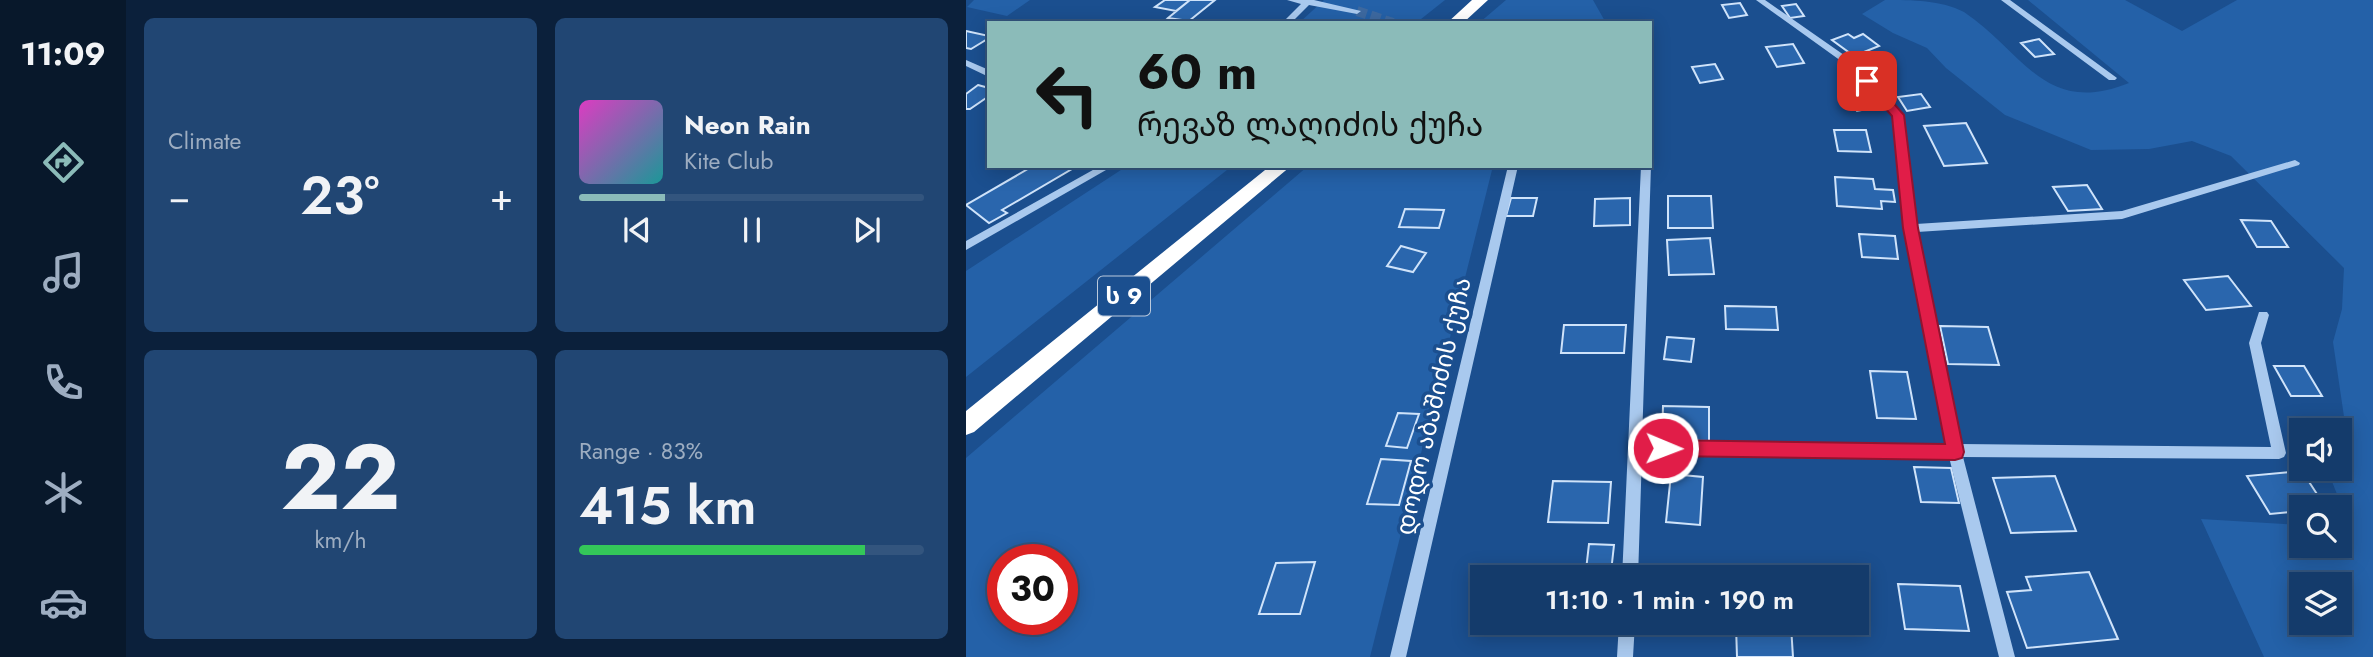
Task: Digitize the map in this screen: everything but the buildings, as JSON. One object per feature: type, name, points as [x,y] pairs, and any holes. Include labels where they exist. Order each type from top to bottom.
[{"type":"highway","points":[[1456,21],[1481,0]]},
{"type":"highway","name":"ს 9","points":[[966,425],[1280,168]]},
{"type":"street","points":[[1291,0],[1357,11]]},
{"type":"street","points":[[1760,0],[1851,64],[1898,115],[1911,228],[1955,452],[2007,657]]},
{"type":"street","points":[[2004,0],[2112,78]]},
{"type":"street","points":[[1288,21],[1308,2]]},
{"type":"street","points":[[966,63],[987,73]]},
{"type":"street","points":[[1911,228],[2122,215],[2295,163]]},
{"type":"street","points":[[966,246],[1104,168]]},
{"type":"street","name":"დოდო აბაშიძის ქუჩა","points":[[1398,657],[1513,168]]},
{"type":"street","points":[[1631,565],[1646,168]]},
{"type":"street","points":[[1637,448],[2279,453],[2255,343],[2263,315]]},
{"type":"street","points":[[1625,657],[1626,635]]},
{"type":"shaded area","points":[[974,0],[1030,0],[1007,16],[967,7]]},
{"type":"shaded area","points":[[1324,0],[1445,0],[1419,21],[1301,21]]},
{"type":"shaded area","points":[[1506,0],[1593,0],[1605,21],[1481,21]]},
{"type":"shaded area","points":[[1885,0],[1946,5],[1964,12],[2037,75],[2055,86],[2076,92],[2100,91],[2129,83],[2028,0],[2125,0],[2182,31],[2237,0],[2373,0],[2373,657],[2264,657],[2201,519],[2289,524],[2289,558],[2352,558],[2352,495],[2337,495],[2332,481],[2352,481],[2352,418],[2344,418],[2333,342],[2342,309],[2344,268],[2231,156],[2192,141],[2149,149],[2091,150],[2005,115],[1946,68],[1927,48],[1893,33],[1862,14]]},
{"type":"shaded area","points":[[1124,168],[1229,168],[966,377],[966,271]]},
{"type":"shaded area","points":[[1306,168],[1492,168],[1370,657],[966,657],[966,458]]},
{"type":"tunnel","points":[[1357,11],[1387,21]]},
{"type":"route","points":[[1663,448],[1955,452],[1911,228],[1898,115],[1867,81]]}]
